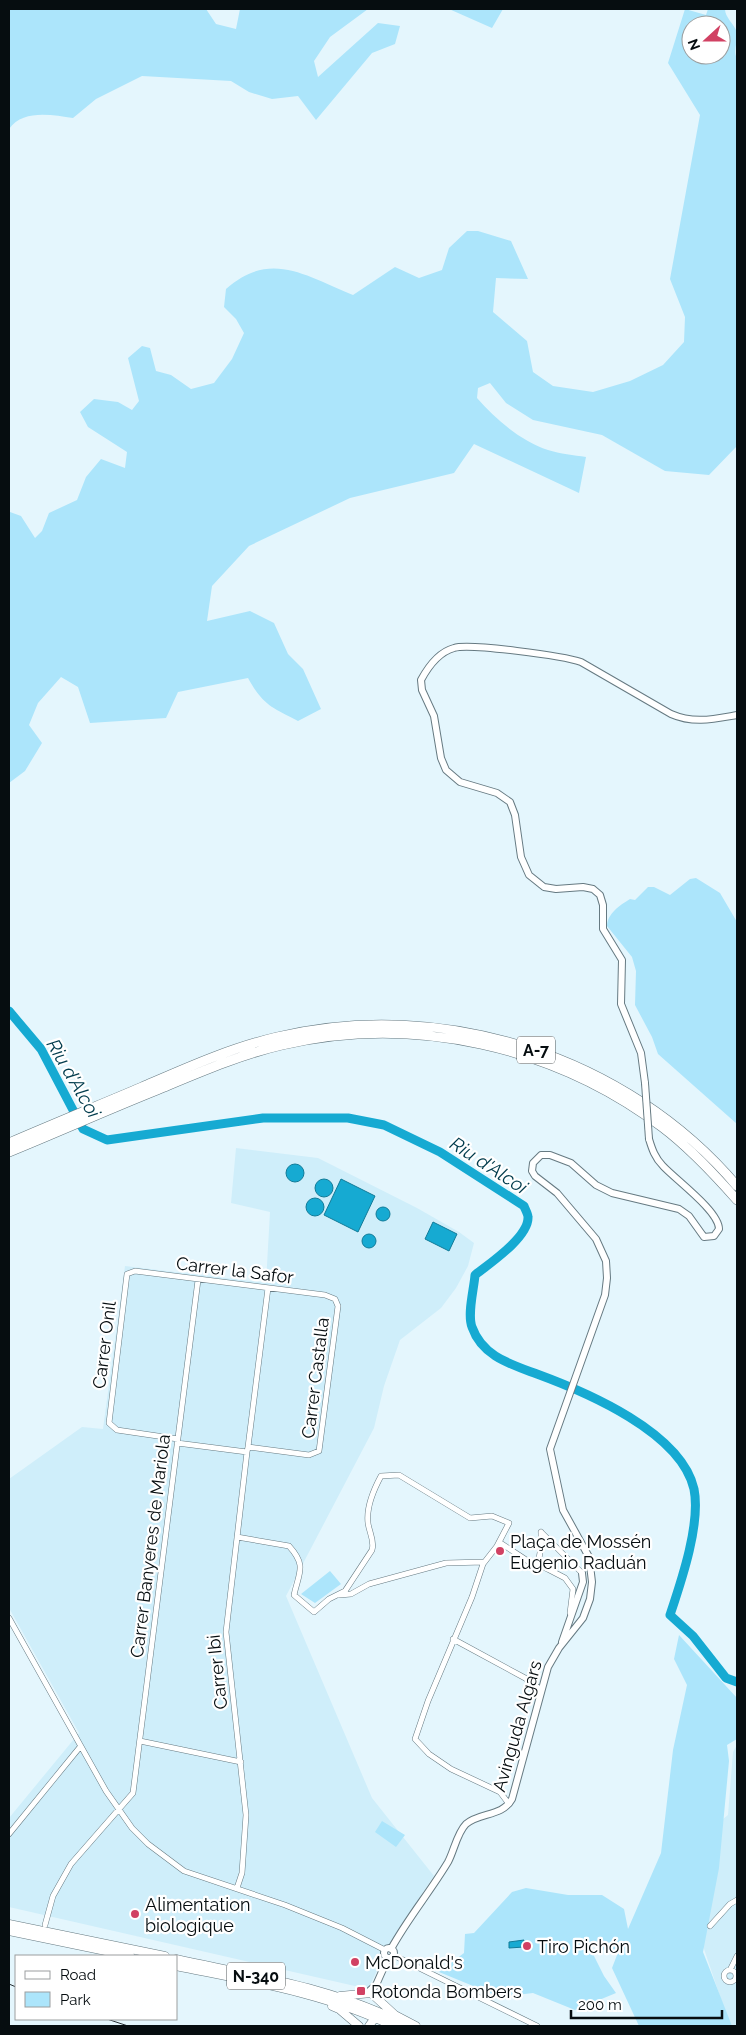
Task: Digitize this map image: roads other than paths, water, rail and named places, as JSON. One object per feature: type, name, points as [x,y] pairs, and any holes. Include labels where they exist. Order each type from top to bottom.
[{"type":"highway","name":"A-7","points":[[9,1152],[203,1070],[297,1037],[345,1026],[420,1025],[497,1039],[546,1053],[612,1084],[658,1113],[713,1160],[737,1186]]},
{"type":"highway","name":"A-7","points":[[9,1143],[194,1064],[266,1040],[297,1037],[406,1034],[479,1043],[532,1058],[594,1084],[662,1127],[711,1171],[737,1200]]},
{"type":"highway","points":[[9,1157],[34,1142]]},
{"type":"main road","points":[[9,1924],[160,1955]]},
{"type":"main road","points":[[9,1931],[125,1955]]},
{"type":"main road","name":"N-340","points":[[178,1959],[294,1984],[335,1996],[354,2006],[408,2026]]},
{"type":"main road","name":"N-340","points":[[178,1966],[354,2006]]},
{"type":"main road","points":[[356,2024],[351,2015],[354,2006],[365,1992]]},
{"type":"main road","points":[[335,1996],[371,1993],[395,2015],[416,2026]]},
{"type":"main road","points":[[310,1996],[339,2009],[356,2024]]},
{"type":"main road","points":[[369,2026],[377,2015],[378,1999]]},
{"type":"main road","name":"N-340","points":[[377,2015],[393,2026]]},
{"type":"street","name":"Avinguda Algars","points":[[365,1992],[376,1985],[389,1953],[409,1917],[444,1868],[465,1826],[472,1820],[500,1811],[509,1804],[527,1746],[540,1689],[551,1660],[587,1609],[592,1582],[587,1552],[563,1510],[550,1453],[551,1442],[604,1295],[607,1266],[596,1239],[556,1193],[535,1176],[533,1163],[536,1158],[544,1155],[565,1160],[577,1167],[596,1185],[612,1193],[679,1209],[689,1216],[704,1237],[714,1236],[719,1229],[715,1217],[663,1166],[655,1155],[649,1138],[641,1052],[620,1004],[622,960],[603,929],[603,905],[600,895],[593,889],[583,886],[556,889],[544,887],[529,875],[521,857],[515,815],[510,802],[497,793],[460,782],[446,770],[441,758],[434,716],[422,690],[421,680],[438,658],[452,648],[465,647],[519,652],[567,658],[581,662],[683,719],[702,721],[737,715]]},
{"type":"street","name":"Carrer la Safor","points":[[128,1274],[135,1271],[268,1288],[332,1297],[338,1302]]},
{"type":"street","name":"Carrer Onil","points":[[128,1274],[109,1420],[111,1427],[117,1430],[177,1441]]},
{"type":"street","name":"Carrer Banyeres de Mariola","points":[[45,1925],[53,1896],[71,1864],[133,1793],[198,1280]]},
{"type":"street","name":"Carrer Ibi","points":[[237,1888],[242,1873],[246,1822],[226,1632],[268,1288]]},
{"type":"street","name":"Carrer Castalla","points":[[248,1450],[314,1455],[320,1451],[338,1302]]},
{"type":"street","points":[[177,1441],[248,1450]]},
{"type":"street","points":[[340,1595],[347,1588],[373,1547],[368,1513],[373,1491],[381,1476],[399,1475],[470,1518],[492,1516],[509,1523],[499,1542],[484,1562],[414,1740],[429,1754],[451,1769],[500,1792],[509,1804]]},
{"type":"street","points":[[538,1564],[541,1547],[540,1532],[582,1573]]},
{"type":"street","points":[[237,1537],[289,1546],[299,1559],[301,1568],[294,1595],[312,1612],[318,1610],[329,1599],[350,1594],[369,1584],[449,1562],[484,1562]]},
{"type":"street","points":[[499,1542],[534,1565],[538,1564],[565,1578],[573,1589],[569,1623]]},
{"type":"street","name":"Avinguda Algars","points":[[562,1644],[583,1582],[582,1573]]},
{"type":"street","points":[[9,1618],[80,1747],[119,1811],[148,1844],[184,1871],[237,1888],[342,1928],[537,2026]]},
{"type":"street","points":[[453,1639],[525,1678],[540,1689]]},
{"type":"street","points":[[140,1741],[241,1762]]},
{"type":"street","points":[[9,1834],[80,1747]]},
{"type":"street","points":[[710,1926],[737,1900]]},
{"type":"street","points":[[730,1970],[736,1972],[734,1982],[726,1982],[724,1974],[730,1970],[737,1956]]},
{"type":"street","points":[[376,1985],[378,1999]]},
{"type":"water","points":[[295,1164],[301,1167],[304,1173],[301,1179],[295,1182],[289,1179],[286,1173],[289,1167]]},
{"type":"water","points":[[324,1179],[330,1182],[333,1188],[330,1194],[324,1197],[318,1194],[315,1188],[318,1182]]},
{"type":"water","points":[[341,1179],[375,1196],[358,1232],[324,1215]]},
{"type":"water","points":[[315,1198],[321,1201],[324,1207],[321,1213],[315,1216],[309,1213],[306,1207],[309,1201]]},
{"type":"water","points":[[380,1207],[386,1207],[390,1214],[386,1221],[380,1221],[376,1217],[376,1211]]},
{"type":"water","points":[[433,1222],[457,1234],[449,1251],[425,1239]]},
{"type":"water","points":[[366,1234],[372,1234],[376,1241],[372,1248],[366,1248],[362,1244],[362,1238]]},
{"type":"water","points":[[524,1940],[524,1947],[509,1948],[509,1942]]},
{"type":"waterway","name":"Riu d'Alcoi","points":[[9,1011],[41,1049],[83,1129],[107,1140],[263,1118],[348,1118],[384,1125],[440,1152],[524,1206],[528,1217],[527,1225],[522,1233],[507,1249],[475,1275],[470,1309],[472,1327],[483,1345],[498,1358],[605,1403],[629,1417],[652,1432],[686,1468],[694,1489],[695,1519],[689,1553],[670,1615],[693,1636],[726,1678],[737,1682]]},
{"type":"railway","points":[[9,1984],[15,1987]]},
{"type":"railway","points":[[110,2020],[128,2026]]},
{"type":"place","name":"Plaça de Mossén Eugenio Raduán","points":[[500,1551]]},
{"type":"place","name":"Alimentation biologique","points":[[135,1914]]},
{"type":"place","name":"Tiro Pichón","points":[[527,1946]]},
{"type":"place","name":"McDonald's","points":[[355,1962]]},
{"type":"place","name":"Rotonda Bombers","points":[[361,1991]]}]
